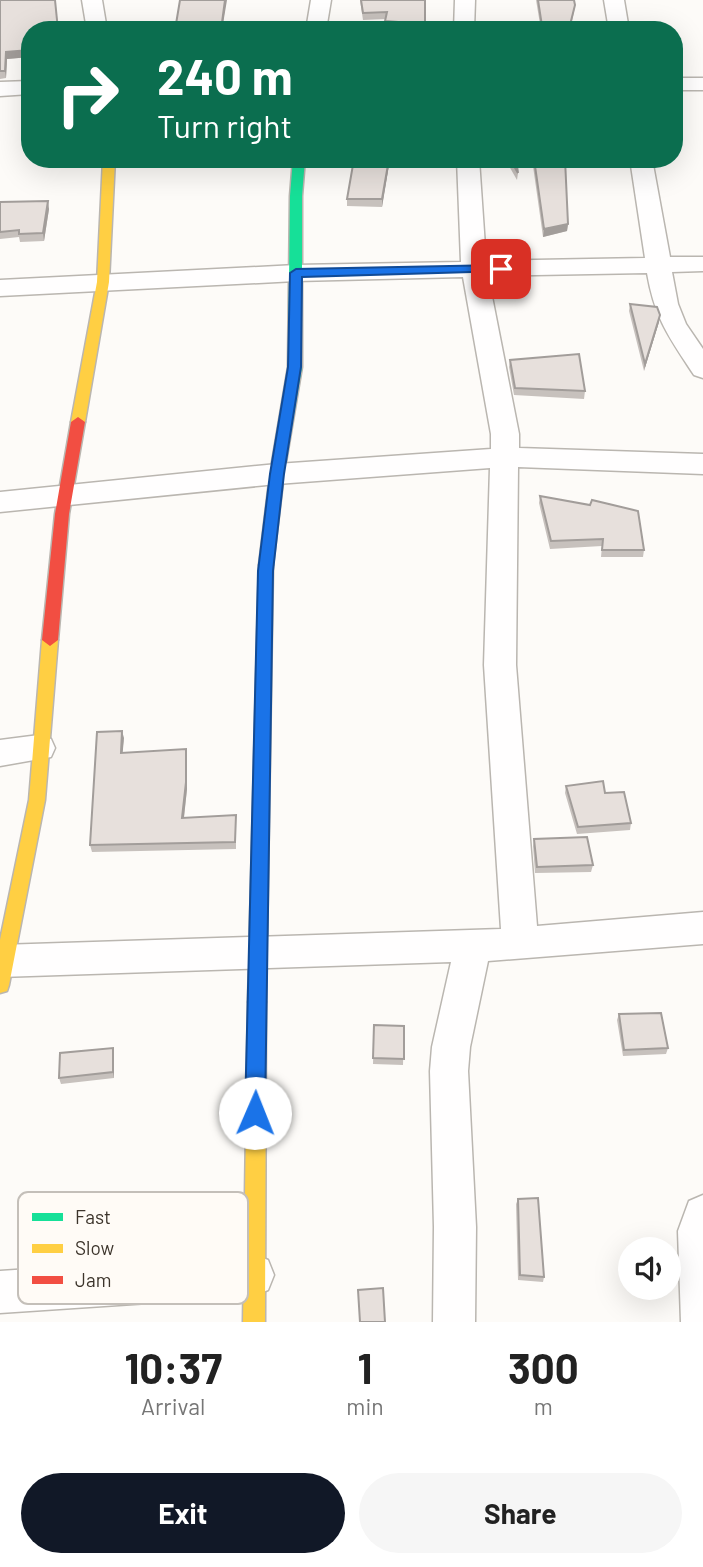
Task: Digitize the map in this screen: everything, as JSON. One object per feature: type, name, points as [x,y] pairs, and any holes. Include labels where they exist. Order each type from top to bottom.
[{"type":"street","points":[[92,0],[96,21]]},
{"type":"street","points":[[318,21],[321,0]]},
{"type":"street","points":[[464,21],[465,0]]},
{"type":"street","points":[[614,0],[618,21]]},
{"type":"street","points":[[683,84],[703,84]]},
{"type":"street","points":[[0,89],[21,88]]},
{"type":"street","points":[[109,168],[103,282],[62,514],[39,748],[37,800],[2,969],[257,951],[520,944],[703,928]]},
{"type":"street","points":[[254,1322],[257,951],[265,571],[277,474],[295,367],[299,168]]},
{"type":"street","points":[[468,168],[474,269],[502,411],[505,457],[500,665],[520,944]]},
{"type":"street","points":[[643,168],[665,304],[673,324],[703,369]]},
{"type":"street","points":[[0,288],[296,273],[703,264]]},
{"type":"street","points":[[0,502],[277,474],[505,457],[703,464]]},
{"type":"street","points":[[0,753],[39,748]]},
{"type":"street","points":[[454,1322],[455,1227],[449,1071],[451,1047],[473,945]]},
{"type":"street","points":[[702,1322],[699,1231],[703,1215]]},
{"type":"street","points":[[248,1275],[253,1275]]},
{"type":"street","points":[[0,1292],[18,1291]]},
{"type":"building","points":[[0,0],[55,0],[57,21],[21,21],[21,51],[6,52],[5,71],[0,71]]},
{"type":"building","points":[[180,0],[225,0],[222,21],[176,21]]},
{"type":"building","points":[[361,0],[425,0],[425,21],[385,21],[387,12],[363,13]]},
{"type":"building","points":[[538,0],[574,0],[571,21],[541,21]]},
{"type":"building","points":[[352,168],[387,168],[382,199],[347,199]]},
{"type":"building","points":[[535,168],[565,168],[568,224],[544,229]]},
{"type":"building","points":[[48,201],[43,233],[19,234],[19,230],[0,232],[0,202]]},
{"type":"building","points":[[630,304],[657,307],[660,315],[645,364]]},
{"type":"building","points":[[579,354],[585,391],[515,388],[510,360]]},
{"type":"building","points":[[540,496],[590,505],[592,500],[638,511],[644,550],[602,550],[603,539],[551,541]]},
{"type":"building","points":[[122,731],[121,753],[186,749],[182,818],[236,815],[235,842],[90,845],[97,732]]},
{"type":"building","points":[[603,781],[605,793],[624,792],[631,823],[578,827],[566,786]]},
{"type":"building","points":[[587,837],[593,865],[537,867],[534,839]]},
{"type":"building","points":[[661,1013],[668,1048],[624,1050],[619,1014]]},
{"type":"building","points":[[374,1025],[404,1026],[404,1059],[373,1058]]},
{"type":"building","points":[[113,1048],[113,1072],[59,1078],[60,1053]]},
{"type":"building","points":[[538,1198],[544,1277],[520,1275],[518,1199]]},
{"type":"building","points":[[383,1288],[385,1322],[360,1322],[358,1290]]},
{"type":"traffic: fast","points":[[266,565],[277,474],[295,367],[298,168]]},
{"type":"traffic: slow","points":[[78,422],[103,282],[109,168]]},
{"type":"traffic: slow","points":[[0,985],[37,800],[50,640]]},
{"type":"traffic: slow","points":[[254,1322],[257,1002]]},
{"type":"traffic: jam","points":[[50,640],[62,514],[78,422]]},
{"type":"traffic: jam","points":[[257,1002],[266,565]]},
{"type":"route","points":[[255,1113],[265,571],[277,474],[295,367],[296,273],[501,269]]}]
